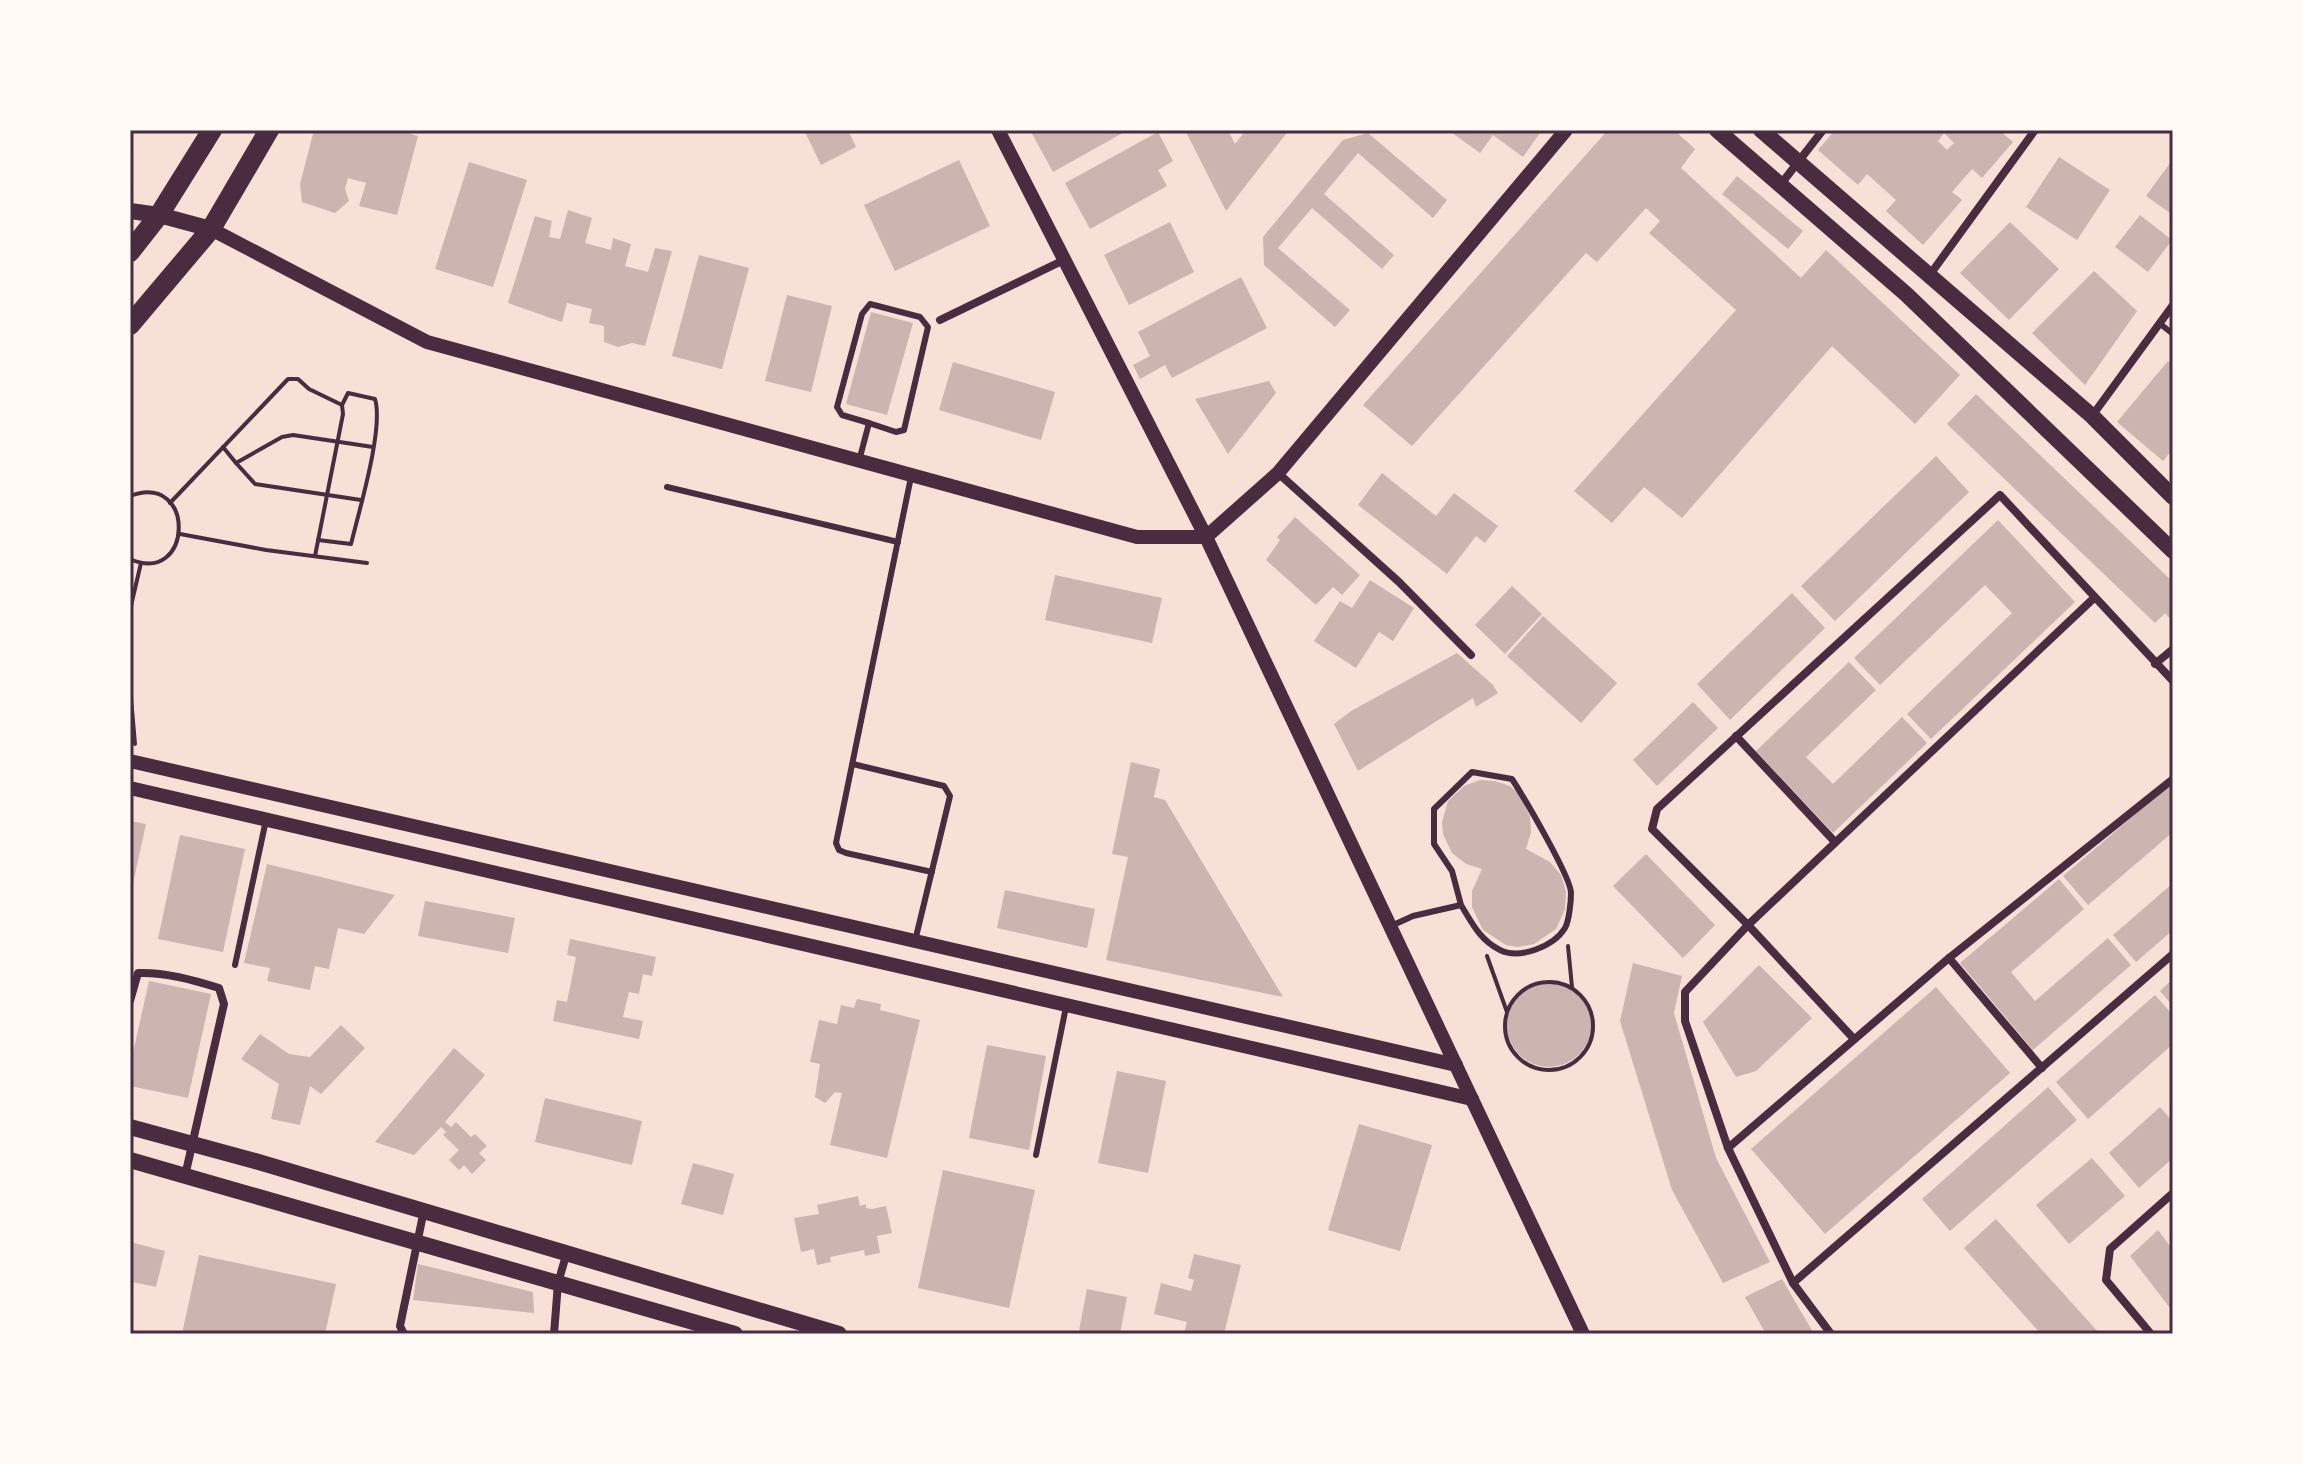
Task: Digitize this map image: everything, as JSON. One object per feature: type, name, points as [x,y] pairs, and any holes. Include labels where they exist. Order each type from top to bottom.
[{"type":"main road","points":[[130,252],[159,215],[212,130]]},
{"type":"main road","points":[[130,325],[211,229],[269,130]]},
{"type":"main road","points":[[1717,130],[1906,294],[2173,551]]},
{"type":"main road","points":[[1761,130],[2092,416],[2173,497]]},
{"type":"main road","points":[[130,211],[211,229]]},
{"type":"main road","points":[[130,1127],[424,1210],[839,1334]]},
{"type":"main road","points":[[130,1160],[735,1334]]},
{"type":"street","points":[[998,130],[1206,537],[1583,1334]]},
{"type":"street","points":[[211,229],[427,342],[1137,537],[1206,537],[1278,473],[1566,130]]},
{"type":"street","points":[[1781,184],[1823,130]]},
{"type":"street","points":[[1928,277],[2035,130]]},
{"type":"street","points":[[940,320],[1064,260]]},
{"type":"street","points":[[2092,416],[2173,305]]},
{"type":"street","points":[[1278,473],[1399,582],[1471,655]]},
{"type":"street","points":[[1854,1039],[1748,925],[1652,829],[1657,809],[2000,495],[2173,681]]},
{"type":"street","points":[[1831,1334],[1793,1283],[1728,1148],[1685,1021],[1685,992],[1748,925],[2094,598]]},
{"type":"street","points":[[2155,664],[2173,649]]},
{"type":"street","points":[[1736,736],[1835,842]]},
{"type":"street","points":[[132,761],[1456,1065]]},
{"type":"street","points":[[1728,1148],[1949,958],[2173,779]]},
{"type":"street","points":[[130,788],[1472,1099]]},
{"type":"street","points":[[1793,1283],[2173,954]]},
{"type":"street","points":[[1949,958],[2042,1068]]},
{"type":"street","points":[[130,1001],[138,973],[195,981],[219,988],[224,1004],[185,1176]]},
{"type":"street","points":[[2151,1334],[2106,1280],[2110,1249],[2173,1193]]},
{"type":"street","points":[[404,1334],[400,1326],[424,1210]]},
{"type":"street","points":[[554,1334],[558,1283],[567,1252]]},
{"type":"lane","points":[[870,304],[920,317],[928,327],[904,430],[896,432],[869,423],[842,415],[837,407],[862,314],[870,304]]},
{"type":"lane","points":[[2159,323],[2173,334]]},
{"type":"lane","points":[[859,461],[869,423]]},
{"type":"lane","points":[[912,475],[836,843],[839,850],[932,872]]},
{"type":"lane","points":[[667,487],[898,542]]},
{"type":"lane","points":[[853,764],[944,786],[948,790],[950,796],[915,941]]},
{"type":"lane","points":[[1472,772],[1512,779],[1528,802],[1572,890],[1566,927],[1551,943],[1522,953],[1502,952],[1479,935],[1461,905],[1452,871],[1434,844],[1434,809],[1472,772]]},
{"type":"lane","points":[[235,965],[267,819]]},
{"type":"lane","points":[[1391,926],[1413,916],[1461,905]]},
{"type":"lane","points":[[1036,1155],[1067,1003]]},
{"type":"path","points":[[170,503],[288,379],[298,379],[309,389],[342,405]]},
{"type":"path","points":[[315,556],[318,540],[327,497],[337,442],[343,414],[342,405],[348,393],[375,399],[378,408],[373,447],[351,544],[318,540]]},
{"type":"path","points":[[236,463],[282,437],[293,435],[373,447]]},
{"type":"path","points":[[223,447],[255,484],[361,500]]},
{"type":"path","points":[[130,496],[150,493],[170,503],[177,512],[180,534],[168,555],[158,561],[141,563],[130,559]]},
{"type":"path","points":[[180,534],[367,563]]},
{"type":"path","points":[[130,610],[141,563]]},
{"type":"path","points":[[130,687],[135,726],[132,761]]},
{"type":"path","points":[[1566,927],[1572,987]]},
{"type":"path","points":[[1479,935],[1507,1012]]},
{"type":"path","points":[[1558,982],[1572,987],[1591,1010],[1593,1027],[1590,1043],[1580,1057],[1568,1066],[1540,1069],[1523,1061],[1508,1042],[1505,1027],[1507,1012],[1518,993],[1529,985],[1558,982]]},
{"type":"shaded area","points":[[1560,1000],[1577,1008],[1584,1021],[1584,1033],[1572,1052],[1548,1057],[1536,1052],[1525,1041],[1544,1039],[1554,1029],[1556,1005]]},
{"type":"building","points":[[314,130],[396,130],[418,136],[397,215],[359,206],[366,183],[348,178],[345,189],[349,201],[335,213],[302,202],[300,184]]},
{"type":"building","points":[[804,130],[848,130],[856,147],[821,165]]},
{"type":"building","points":[[1030,130],[1128,130],[1053,172]]},
{"type":"building","points":[[1185,130],[1228,130],[1235,144],[1246,130],[1289,130],[1226,211]]},
{"type":"building","points":[[1448,130],[1542,130],[1523,157],[1493,135],[1480,153]]},
{"type":"building","points":[[1608,130],[1674,130],[1695,149],[1681,168],[1801,278],[1826,250],[1960,375],[1915,424],[1832,346],[1682,518],[1644,487],[1612,523],[1574,491],[1736,310],[1649,233],[1660,221],[1646,208],[1597,262],[1586,253],[1412,446],[1363,405]]},
{"type":"building","points":[[1835,130],[1999,130],[2013,142],[1982,178],[1972,169],[1952,192],[1962,200],[1923,245],[1886,211],[1896,200],[1867,174],[1858,185],[1818,150]],"holes":[[[1944,133],[1954,143],[1947,150],[1938,141]]]},
{"type":"building","points":[[1158,132],[1173,161],[1158,170],[1167,186],[1090,229],[1065,183]]},
{"type":"building","points":[[1368,133],[1447,200],[1433,218],[1358,153],[1324,194],[1394,255],[1382,269],[1312,208],[1278,248],[1350,310],[1335,327],[1264,265],[1263,237],[1343,140]]},
{"type":"building","points":[[2059,157],[2110,190],[2077,240],[2026,207]]},
{"type":"building","points":[[2173,159],[2173,215],[2146,196]]},
{"type":"building","points":[[959,160],[990,226],[895,271],[864,205]]},
{"type":"building","points":[[469,162],[527,180],[493,287],[435,269]]},
{"type":"building","points":[[1737,176],[1803,231],[1788,249],[1722,194]]},
{"type":"building","points":[[568,210],[592,218],[585,243],[611,250],[613,238],[631,244],[625,266],[648,272],[655,248],[672,251],[645,346],[632,343],[618,347],[604,342],[604,326],[589,323],[592,309],[567,303],[562,322],[508,303],[535,216],[552,221],[549,237],[560,239]]},
{"type":"building","points":[[2140,215],[2172,240],[2148,272],[2115,247]]},
{"type":"building","points":[[1170,222],[1194,272],[1129,305],[1104,255]]},
{"type":"building","points":[[2010,222],[2059,269],[2009,320],[1960,273]]},
{"type":"building","points":[[699,255],[749,268],[722,369],[672,356]]},
{"type":"building","points":[[2094,271],[2137,311],[2085,385],[2032,333]]},
{"type":"building","points":[[1241,277],[1267,328],[1172,378],[1165,365],[1140,379],[1133,365],[1150,356],[1138,332]]},
{"type":"building","points":[[787,295],[832,306],[811,392],[765,381]]},
{"type":"building","points":[[871,312],[913,323],[887,415],[846,404]]},
{"type":"building","points":[[2168,361],[2173,365],[2173,449],[2163,461],[2117,422]]},
{"type":"building","points":[[953,362],[1055,392],[1041,440],[939,410]]},
{"type":"building","points":[[1269,381],[1276,393],[1228,454],[1195,399]]},
{"type":"building","points":[[1976,394],[2173,582],[2173,622],[2165,613],[2155,623],[1947,424]]},
{"type":"building","points":[[1936,456],[1969,492],[1835,621],[1801,586]]},
{"type":"building","points":[[1382,473],[1436,516],[1454,493],[1498,526],[1485,543],[1476,536],[1447,574],[1358,505]]},
{"type":"building","points":[[1295,517],[1360,575],[1342,595],[1333,587],[1316,605],[1266,560],[1280,540],[1277,537]]},
{"type":"building","points":[[1998,520],[2075,602],[1931,739],[1907,714],[2012,613],[1985,585],[1880,685],[1854,658]]},
{"type":"building","points":[[1055,575],[1162,598],[1152,643],[1045,620]]},
{"type":"building","points":[[1370,580],[1414,608],[1393,641],[1379,632],[1356,668],[1314,641],[1340,601],[1352,608]]},
{"type":"building","points":[[1512,586],[1542,614],[1505,654],[1475,625]]},
{"type":"building","points":[[1792,593],[1825,628],[1730,720],[1697,684]]},
{"type":"building","points":[[1543,616],[1617,683],[1581,723],[1507,656]]},
{"type":"building","points":[[1457,653],[1498,693],[1476,707],[1473,698],[1358,771],[1334,724],[1351,711]]},
{"type":"building","points":[[1849,662],[1876,690],[1806,757],[1833,784],[1902,717],[1927,743],[1833,833],[1756,751]]},
{"type":"building","points":[[1693,702],[1718,728],[1657,786],[1633,760]]},
{"type":"building","points":[[1131,762],[1160,769],[1154,797],[1165,800],[1283,997],[1106,960],[1128,857],[1112,854]]},
{"type":"building","points":[[1480,780],[1510,786],[1518,793],[1530,816],[1531,832],[1526,849],[1550,862],[1561,875],[1566,892],[1565,909],[1556,929],[1534,944],[1518,947],[1506,945],[1483,930],[1472,907],[1472,891],[1482,869],[1466,864],[1452,853],[1443,834],[1442,822],[1448,801],[1464,786]]},
{"type":"building","points":[[2173,782],[2173,832],[2088,905],[2063,876]]},
{"type":"building","points":[[130,821],[146,824],[131,893],[130,893]]},
{"type":"building","points":[[180,835],[245,849],[223,952],[158,939]]},
{"type":"building","points":[[1646,854],[1715,925],[1683,958],[1613,886]]},
{"type":"building","points":[[267,864],[395,895],[364,934],[338,928],[329,969],[315,966],[310,990],[267,981],[270,968],[244,963]]},
{"type":"building","points":[[2059,879],[2084,909],[2011,972],[2035,1001],[2108,938],[2131,965],[2033,1050],[1960,963]]},
{"type":"building","points":[[2173,883],[2173,930],[2136,962],[2113,935]]},
{"type":"building","points":[[1005,890],[1095,909],[1087,948],[997,928]]},
{"type":"building","points":[[425,901],[515,918],[508,953],[418,936]]},
{"type":"building","points":[[570,939],[656,957],[652,976],[643,974],[639,994],[629,992],[623,1017],[643,1021],[639,1039],[553,1021],[557,1000],[567,1002],[576,957],[567,955]]},
{"type":"building","points":[[1633,963],[1682,976],[1674,1013],[1716,1158],[1770,1262],[1723,1283],[1672,1190],[1620,1021]]},
{"type":"building","points":[[1759,965],[1812,1018],[1756,1071],[1736,1077],[1703,1022]]},
{"type":"building","points":[[2173,979],[2173,1006],[2160,991]]},
{"type":"building","points":[[149,981],[211,994],[188,1098],[130,1086],[130,1066]]},
{"type":"building","points":[[1549,983],[1565,986],[1579,995],[1588,1009],[1591,1025],[1588,1041],[1579,1055],[1565,1064],[1549,1067],[1533,1064],[1519,1055],[1510,1041],[1507,1025],[1510,1009],[1519,995],[1533,986]]},
{"type":"building","points":[[1936,987],[2010,1073],[1825,1234],[1751,1149]]},
{"type":"building","points":[[2155,995],[2173,1015],[2173,1044],[2088,1119],[2056,1082]]},
{"type":"building","points":[[857,999],[881,1004],[880,1010],[920,1020],[887,1158],[830,1145],[842,1093],[835,1092],[825,1103],[815,1097],[820,1064],[810,1062],[819,1020],[837,1024],[841,1005],[854,1008]]},
{"type":"building","points":[[341,1025],[365,1048],[321,1094],[310,1086],[300,1125],[271,1119],[279,1084],[241,1059],[260,1034],[289,1054],[310,1057]]},
{"type":"building","points":[[987,1045],[1046,1056],[1029,1150],[969,1138]]},
{"type":"building","points":[[454,1048],[485,1075],[445,1122],[451,1127],[456,1122],[471,1137],[475,1134],[487,1146],[479,1153],[486,1160],[472,1174],[464,1165],[459,1170],[449,1160],[459,1150],[443,1135],[446,1132],[441,1127],[414,1155],[375,1142]]},
{"type":"building","points":[[1117,1071],[1166,1081],[1148,1173],[1098,1163]]},
{"type":"building","points":[[2048,1087],[2077,1120],[1950,1231],[1922,1199]]},
{"type":"building","points":[[545,1098],[642,1121],[632,1165],[535,1142]]},
{"type":"building","points":[[2160,1107],[2173,1122],[2173,1158],[2139,1188],[2109,1153]]},
{"type":"building","points":[[1359,1124],[1432,1145],[1400,1251],[1328,1230]]},
{"type":"building","points":[[2092,1158],[2125,1196],[2069,1244],[2036,1205]]},
{"type":"building","points":[[693,1163],[734,1174],[723,1215],[681,1204]]},
{"type":"building","points":[[943,1170],[1035,1190],[1009,1308],[918,1288]]},
{"type":"building","points":[[858,1196],[860,1206],[866,1204],[866,1208],[872,1209],[886,1206],[892,1233],[877,1236],[880,1253],[865,1256],[864,1250],[830,1257],[831,1262],[817,1265],[814,1249],[801,1252],[794,1218],[819,1214],[817,1205]]},
{"type":"building","points":[[1996,1219],[2100,1334],[2041,1334],[1964,1248]]},
{"type":"building","points":[[2158,1230],[2173,1250],[2173,1306],[2170,1308],[2130,1256]]},
{"type":"building","points":[[130,1242],[165,1251],[156,1287],[133,1282],[130,1289]]},
{"type":"building","points":[[1194,1254],[1241,1265],[1224,1334],[1184,1334],[1187,1322],[1154,1314],[1161,1283],[1191,1291],[1194,1280],[1188,1278]]},
{"type":"building","points":[[199,1255],[336,1284],[325,1334],[182,1334]]},
{"type":"building","points":[[418,1264],[533,1292],[534,1313],[413,1300]]},
{"type":"building","points":[[1782,1279],[1814,1334],[1766,1334],[1745,1297]]},
{"type":"building","points":[[1087,1289],[1127,1297],[1120,1334],[1079,1331]]}]
